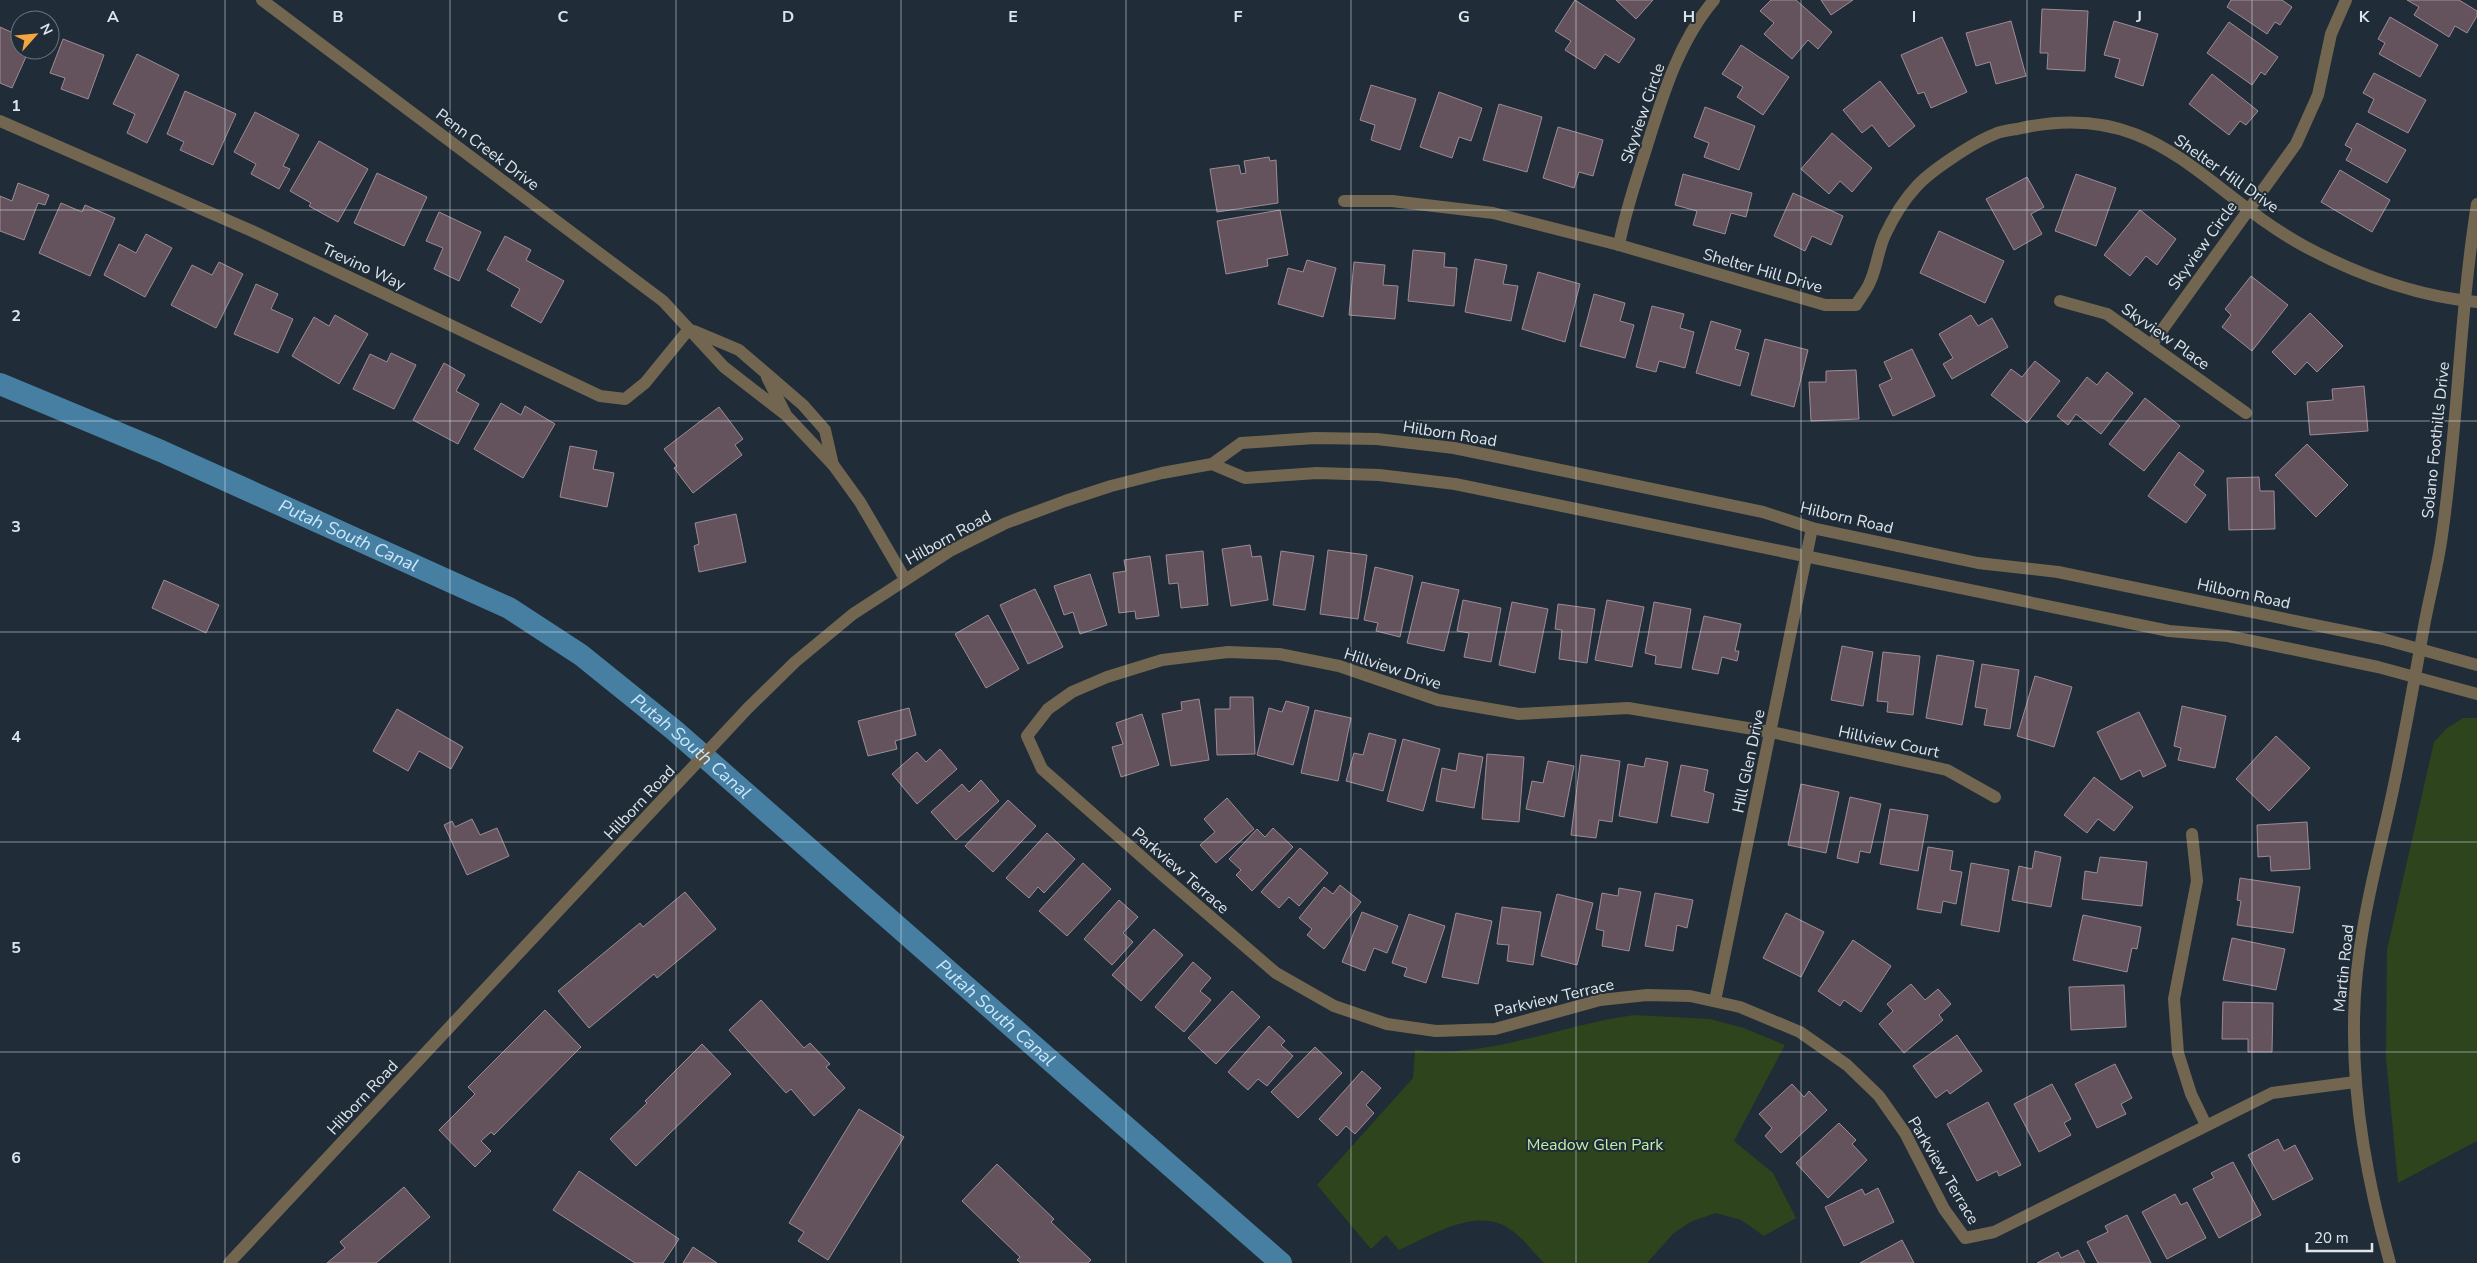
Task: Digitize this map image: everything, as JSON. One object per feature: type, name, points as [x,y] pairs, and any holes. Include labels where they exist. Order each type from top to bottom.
[{"type":"street","name":"Penn Creek Drive","points":[[262,0],[664,301],[724,367],[786,415],[834,466],[860,502],[905,579]]},
{"type":"street","name":"Skyview Circle","points":[[1619,245],[1624,217],[1667,80],[1702,14],[1714,0]]},
{"type":"street","name":"Skyview Circle","points":[[2152,344],[2296,144],[2318,95],[2332,34],[2346,0]]},
{"type":"street","name":"Trevino Way","points":[[0,122],[252,231],[600,396],[625,399],[645,384],[689,329]]},
{"type":"street","name":"Shelter Hill Drive","points":[[1344,201],[1392,201],[1493,213],[1619,245],[1826,305],[1856,305],[1870,283],[1884,236],[1916,187],[1955,156],[1995,134],[2040,124],[2088,122],[2135,132],[2176,154],[2304,246],[2383,283],[2471,301]]},
{"type":"street","name":"Solano Foothills Drive","points":[[2415,678],[2447,494],[2471,301],[2477,204]]},
{"type":"street","name":"Skyview Place","points":[[2060,301],[2107,314],[2152,344],[2246,413]]},
{"type":"street","name":"Penn Creek Drive","points":[[689,329],[739,350],[803,405],[825,430],[834,466]]},
{"type":"street","name":"Penn Creek Drive","points":[[764,371],[786,415]]},
{"type":"street","name":"Hilborn Road","points":[[229,1263],[736,720],[795,662],[853,614],[950,551],[1006,523],[1065,501],[1119,484],[1212,464],[1241,443],[1315,438],[1376,439],[1454,448],[1763,512],[1812,528],[1978,563],[2058,572],[2383,639],[2477,665]]},
{"type":"street","points":[[1212,464],[1245,478],[1326,473],[1379,475],[1455,484],[2169,631],[2228,636],[2378,667],[2477,694]]},
{"type":"street","name":"Hill Glen Drive","points":[[1715,1001],[1812,528]]},
{"type":"street","name":"Hillview Drive","points":[[1027,736],[1048,709],[1072,692],[1107,676],[1162,660],[1228,652],[1279,654],[1339,666],[1438,700],[1519,714],[1628,708],[1771,732]]},
{"type":"street","name":"Martin Road","points":[[2390,1263],[2373,1203],[2362,1145],[2355,1082],[2354,1021],[2360,945],[2415,678]]},
{"type":"street","name":"Hillview Court","points":[[1771,732],[1947,770],[1995,797]]},
{"type":"street","name":"Parkview Terrace","points":[[1027,736],[1042,769],[1167,879],[1276,974],[1334,1006],[1387,1024],[1436,1031],[1494,1029],[1600,1000],[1647,995],[1690,996],[1740,1007],[1800,1032],[1847,1064],[1879,1096],[1905,1133],[1944,1209],[1965,1238],[1994,1232],[2272,1093],[2355,1082]]},
{"type":"street","points":[[2192,834],[2197,881],[2174,999],[2178,1053],[2191,1094],[2206,1125]]},
{"type":"green space","points":[[2463,718],[2477,718],[2477,1141],[2398,1183],[2386,1058],[2387,950],[2434,742],[2446,729]]},
{"type":"green space","name":"Meadow Glen Park","points":[[1634,1015],[1710,1019],[1744,1028],[1785,1045],[1734,1141],[1773,1173],[1796,1218],[1764,1236],[1741,1220],[1716,1213],[1690,1222],[1673,1234],[1647,1263],[1544,1263],[1511,1230],[1498,1223],[1484,1221],[1455,1225],[1399,1250],[1386,1235],[1371,1249],[1317,1185],[1413,1078],[1415,1050],[1446,1052],[1480,1048]]},
{"type":"building","points":[[1575,0],[1635,39],[1619,63],[1605,54],[1595,69],[1565,50],[1571,41],[1555,31]]},
{"type":"building","points":[[1616,0],[1653,0],[1636,19]]},
{"type":"building","points":[[1771,0],[1796,0],[1832,32],[1818,49],[1808,40],[1792,59],[1764,34],[1774,23],[1760,11]]},
{"type":"building","points":[[1821,0],[1853,0],[1831,15]]},
{"type":"building","points":[[2231,0],[2282,0],[2292,7],[2280,25],[2275,22],[2267,34],[2227,7]]},
{"type":"building","points":[[2407,0],[2459,0],[2477,11],[2477,16],[2467,33],[2455,26],[2449,37],[2414,15],[2419,7]]},
{"type":"building","points":[[2042,9],[2088,11],[2085,71],[2047,69],[2048,53],[2040,53]]},
{"type":"building","points":[[2390,17],[2438,45],[2420,77],[2379,54],[2385,43],[2378,39]]},
{"type":"building","points":[[2011,21],[2026,76],[1996,84],[1990,62],[1976,66],[1966,33]]},
{"type":"building","points":[[2114,21],[2158,34],[2143,86],[2115,77],[2120,59],[2104,55]]},
{"type":"building","points":[[2229,22],[2278,57],[2265,75],[2261,72],[2252,85],[2207,53]]},
{"type":"building","points":[[0,27],[10,32],[10,60],[25,60],[12,88],[0,83]]},
{"type":"building","points":[[1942,37],[1967,92],[1931,108],[1924,92],[1918,94],[1901,55]]},
{"type":"building","points":[[63,39],[104,55],[88,99],[61,89],[65,78],[50,73],[55,60],[60,60],[60,47]]},
{"type":"building","points":[[1741,45],[1789,77],[1763,115],[1737,97],[1743,87],[1722,74]]},
{"type":"building","points":[[137,54],[179,75],[147,143],[127,133],[135,114],[113,104]]},
{"type":"building","points":[[2374,73],[2426,100],[2408,133],[2368,112],[2374,99],[2363,93]]},
{"type":"building","points":[[2212,74],[2258,111],[2246,125],[2240,121],[2229,135],[2189,104]]},
{"type":"building","points":[[1880,81],[1915,126],[1889,147],[1872,125],[1862,133],[1843,110]]},
{"type":"building","points":[[1371,85],[1416,99],[1400,150],[1371,140],[1375,125],[1360,120]]},
{"type":"building","points":[[185,91],[236,114],[213,165],[180,150],[184,142],[167,134]]},
{"type":"building","points":[[1439,92],[1482,108],[1471,141],[1459,137],[1452,158],[1420,147]]},
{"type":"building","points":[[1499,104],[1542,117],[1527,172],[1483,160]]},
{"type":"building","points":[[1705,107],[1755,126],[1739,170],[1704,157],[1709,143],[1694,137]]},
{"type":"building","points":[[255,112],[299,135],[283,166],[290,169],[279,189],[251,174],[256,164],[234,152]]},
{"type":"building","points":[[2357,123],[2406,150],[2387,183],[2346,160],[2352,149],[2345,145]]},
{"type":"building","points":[[1558,127],[1603,140],[1593,176],[1579,172],[1574,188],[1543,178]]},
{"type":"building","points":[[1832,133],[1872,168],[1852,192],[1840,181],[1829,194],[1801,169]]},
{"type":"building","points":[[319,141],[368,169],[338,222],[309,206],[311,203],[290,191]]},
{"type":"building","points":[[1269,157],[1270,161],[1276,160],[1278,203],[1217,212],[1210,169],[1239,165],[1241,174],[1246,173],[1244,161]]},
{"type":"building","points":[[2340,170],[2390,200],[2372,232],[2321,202]]},
{"type":"building","points":[[377,173],[427,197],[404,246],[354,223]]},
{"type":"building","points":[[1683,174],[1752,193],[1746,217],[1731,213],[1725,234],[1693,225],[1697,211],[1675,205]]},
{"type":"building","points":[[2076,174],[2116,188],[2096,246],[2055,231]]},
{"type":"building","points":[[2027,177],[2044,207],[2031,214],[2042,234],[2014,250],[1986,199]]},
{"type":"building","points":[[18,183],[49,195],[45,205],[38,203],[24,240],[0,231],[0,196],[12,201]]},
{"type":"building","points":[[1793,193],[1843,216],[1831,245],[1812,236],[1805,251],[1774,236]]},
{"type":"building","points":[[61,203],[82,212],[85,205],[115,218],[90,276],[39,253]]},
{"type":"building","points":[[1280,210],[1288,255],[1267,259],[1268,266],[1226,274],[1217,221]]},
{"type":"building","points":[[2140,210],[2176,239],[2157,265],[2146,256],[2130,276],[2104,255]]},
{"type":"building","points":[[439,212],[481,232],[459,281],[434,269],[443,248],[426,241]]},
{"type":"building","points":[[1939,231],[2004,261],[1985,303],[1920,273]]},
{"type":"building","points":[[146,234],[172,248],[145,297],[104,275],[119,244],[136,253]]},
{"type":"building","points":[[505,236],[531,250],[526,260],[564,281],[541,323],[511,306],[520,289],[487,270]]},
{"type":"building","points":[[1413,250],[1445,253],[1444,267],[1457,268],[1454,306],[1408,301]]},
{"type":"building","points":[[1475,259],[1507,265],[1503,284],[1518,286],[1511,321],[1465,312]]},
{"type":"building","points":[[1307,260],[1336,268],[1323,317],[1278,304],[1288,268],[1303,272]]},
{"type":"building","points":[[219,262],[243,274],[216,328],[171,305],[192,265],[212,275]]},
{"type":"building","points":[[1354,262],[1385,265],[1383,285],[1398,286],[1395,319],[1349,315]]},
{"type":"building","points":[[1538,272],[1580,284],[1565,342],[1522,329]]},
{"type":"building","points":[[2251,276],[2288,305],[2252,351],[2222,327],[2231,315],[2225,309]]},
{"type":"building","points":[[256,284],[278,294],[271,309],[293,319],[278,353],[234,334]]},
{"type":"building","points":[[1594,294],[1625,303],[1620,321],[1634,325],[1625,358],[1580,346]]},
{"type":"building","points":[[1652,306],[1684,314],[1680,328],[1694,332],[1685,368],[1659,361],[1656,372],[1636,367]]},
{"type":"building","points":[[2310,313],[2343,346],[2317,372],[2307,362],[2295,375],[2272,352]]},
{"type":"building","points":[[335,315],[368,334],[339,384],[292,356],[314,317],[329,326]]},
{"type":"building","points":[[1971,315],[1978,326],[1992,318],[2008,347],[1952,379],[1943,364],[1953,358],[1939,334]]},
{"type":"building","points":[[1711,321],[1741,330],[1735,349],[1749,353],[1740,386],[1696,373]]},
{"type":"building","points":[[1765,339],[1808,350],[1794,407],[1751,395]]},
{"type":"building","points":[[1912,349],[1935,396],[1893,416],[1879,385],[1892,379],[1884,362]]},
{"type":"building","points":[[391,353],[416,365],[394,409],[353,389],[370,354],[387,362]]},
{"type":"building","points":[[2035,361],[2060,381],[2027,423],[1991,395],[2011,369],[2022,377]]},
{"type":"building","points":[[444,363],[465,375],[456,391],[479,404],[458,444],[413,420]]},
{"type":"building","points":[[1856,370],[1859,419],[1811,421],[1809,382],[1826,382],[1826,371]]},
{"type":"building","points":[[2107,372],[2133,393],[2101,434],[2076,414],[2068,425],[2057,416],[2087,377],[2097,385]]},
{"type":"building","points":[[2364,386],[2368,431],[2310,435],[2307,402],[2333,400],[2332,389]]},
{"type":"building","points":[[2145,398],[2180,426],[2144,471],[2109,444]]},
{"type":"building","points":[[501,403],[521,415],[525,406],[555,424],[523,478],[474,449]]},
{"type":"building","points":[[719,407],[743,439],[735,445],[742,455],[693,493],[674,468],[677,466],[664,449]]},
{"type":"building","points":[[2307,444],[2348,485],[2316,517],[2275,475]]},
{"type":"building","points":[[570,446],[597,451],[593,469],[614,473],[607,507],[560,497]]},
{"type":"building","points":[[2179,452],[2204,471],[2194,485],[2206,495],[2186,523],[2148,496]]},
{"type":"building","points":[[2259,477],[2260,491],[2274,491],[2275,529],[2229,530],[2227,478]]},
{"type":"building","points":[[736,514],[746,562],[699,572],[694,546],[699,544],[695,523]]},
{"type":"building","points":[[1250,545],[1252,557],[1261,556],[1268,600],[1231,606],[1222,549]]},
{"type":"building","points":[[1328,550],[1367,555],[1358,619],[1320,614]]},
{"type":"building","points":[[1203,551],[1208,605],[1181,608],[1178,583],[1169,584],[1166,555]]},
{"type":"building","points":[[1281,551],[1314,556],[1305,610],[1273,605]]},
{"type":"building","points":[[1150,556],[1159,616],[1136,619],[1135,611],[1119,613],[1113,573],[1126,571],[1124,560]]},
{"type":"building","points":[[1375,567],[1413,576],[1400,637],[1376,631],[1378,623],[1364,620]]},
{"type":"building","points":[[1090,574],[1107,625],[1080,634],[1073,612],[1064,615],[1054,586]]},
{"type":"building","points":[[164,580],[219,605],[206,633],[152,608]]},
{"type":"building","points":[[1422,582],[1459,590],[1444,651],[1407,643]]},
{"type":"building","points":[[1035,589],[1063,647],[1028,664],[1000,605]]},
{"type":"building","points":[[1463,600],[1501,608],[1491,662],[1464,657],[1469,633],[1457,631]]},
{"type":"building","points":[[1607,600],[1644,607],[1632,667],[1595,660]]},
{"type":"building","points":[[1512,602],[1548,609],[1535,673],[1499,665]]},
{"type":"building","points":[[1654,602],[1691,609],[1681,668],[1655,664],[1656,656],[1645,653]]},
{"type":"building","points":[[1558,604],[1595,609],[1587,663],[1559,659],[1562,630],[1555,629]]},
{"type":"building","points":[[988,615],[1019,669],[986,688],[955,634]]},
{"type":"building","points":[[1704,616],[1741,624],[1735,651],[1739,651],[1737,661],[1722,657],[1718,674],[1692,669]]},
{"type":"building","points":[[1842,646],[1873,652],[1863,706],[1831,700]]},
{"type":"building","points":[[1883,652],[1920,656],[1913,715],[1887,712],[1888,702],[1877,701]]},
{"type":"building","points":[[1937,655],[1974,661],[1962,725],[1926,718]]},
{"type":"building","points":[[1982,664],[2019,670],[2010,729],[1984,725],[1987,709],[1975,707]]},
{"type":"building","points":[[2035,676],[2072,687],[2054,747],[2017,736]]},
{"type":"building","points":[[1230,697],[1253,697],[1255,754],[1217,755],[1215,709],[1230,709]]},
{"type":"building","points":[[1199,699],[1209,760],[1171,766],[1162,714],[1182,710],[1181,702]]},
{"type":"building","points":[[1286,701],[1309,707],[1293,765],[1257,755],[1269,708],[1282,712]]},
{"type":"building","points":[[2182,706],[2226,716],[2215,768],[2178,760],[2181,748],[2174,746]]},
{"type":"building","points":[[909,708],[916,735],[895,741],[897,749],[868,756],[858,721]]},
{"type":"building","points":[[397,709],[463,747],[451,769],[419,751],[408,771],[373,751]]},
{"type":"building","points":[[1315,710],[1351,718],[1338,781],[1301,773]]},
{"type":"building","points":[[2139,712],[2166,766],[2143,777],[2140,770],[2121,780],[2097,732]]},
{"type":"building","points":[[1142,714],[1159,765],[1121,777],[1112,747],[1123,744],[1116,723]]},
{"type":"building","points":[[1369,733],[1396,740],[1383,791],[1346,781],[1354,753],[1363,755]]},
{"type":"building","points":[[2276,736],[2310,768],[2269,811],[2236,779]]},
{"type":"building","points":[[1403,739],[1440,749],[1423,811],[1387,801]]},
{"type":"building","points":[[940,749],[957,769],[917,804],[892,774],[917,752],[926,762]]},
{"type":"building","points":[[1459,753],[1483,757],[1474,808],[1436,801],[1442,768],[1456,771]]},
{"type":"building","points":[[1487,754],[1524,757],[1519,822],[1482,819]]},
{"type":"building","points":[[1581,755],[1620,761],[1612,822],[1599,820],[1596,838],[1571,835]]},
{"type":"building","points":[[1646,758],[1668,762],[1657,823],[1619,816],[1628,764],[1644,767]]},
{"type":"building","points":[[1548,761],[1574,766],[1564,817],[1526,809],[1532,781],[1543,783]]},
{"type":"building","points":[[1681,765],[1708,770],[1704,791],[1714,794],[1708,823],[1671,816]]},
{"type":"building","points":[[2094,777],[2133,807],[2114,831],[2098,819],[2087,833],[2064,815]]},
{"type":"building","points":[[981,780],[999,801],[956,840],[931,812],[962,784],[969,792]]},
{"type":"building","points":[[1801,784],[1839,792],[1826,853],[1788,845]]},
{"type":"building","points":[[1850,797],[1881,804],[1870,853],[1860,851],[1858,863],[1837,858]]},
{"type":"building","points":[[1227,798],[1254,829],[1216,863],[1200,845],[1215,832],[1204,819]]},
{"type":"building","points":[[1008,800],[1036,826],[993,872],[965,846]]},
{"type":"building","points":[[1890,809],[1928,815],[1918,871],[1880,864]]},
{"type":"building","points":[[472,819],[480,835],[497,828],[509,856],[467,875],[444,825],[452,821],[455,827]]},
{"type":"building","points":[[2307,822],[2310,869],[2271,871],[2270,856],[2258,857],[2257,825]]},
{"type":"building","points":[[1273,828],[1293,847],[1252,891],[1236,875],[1241,870],[1229,859],[1257,829],[1265,837]]},
{"type":"building","points":[[1047,833],[1075,859],[1044,893],[1038,887],[1029,898],[1006,878]]},
{"type":"building","points":[[1928,847],[1953,851],[1950,870],[1962,872],[1956,904],[1943,901],[1941,913],[1917,909]]},
{"type":"building","points":[[1300,848],[1328,873],[1299,906],[1289,897],[1279,908],[1261,892]]},
{"type":"building","points":[[2035,851],[2061,857],[2051,907],[2012,900],[2019,866],[2032,869]]},
{"type":"building","points":[[2100,857],[2147,862],[2142,906],[2082,899],[2085,871],[2097,873]]},
{"type":"building","points":[[1083,863],[1111,889],[1067,936],[1039,911]]},
{"type":"building","points":[[1971,863],[2009,870],[1999,932],[1961,925]]},
{"type":"building","points":[[2240,878],[2300,887],[2293,933],[2237,925],[2241,901],[2237,900]]},
{"type":"building","points":[[1340,885],[1361,902],[1324,949],[1307,935],[1312,929],[1299,918],[1324,887],[1333,894]]},
{"type":"building","points":[[1619,888],[1641,892],[1629,951],[1602,946],[1604,931],[1596,929],[1602,893],[1618,896]]},
{"type":"building","points":[[685,892],[716,929],[657,978],[654,974],[589,1028],[558,991],[640,923],[643,927]]},
{"type":"building","points":[[1655,893],[1693,900],[1687,928],[1677,925],[1673,951],[1645,946]]},
{"type":"building","points":[[1557,894],[1593,903],[1577,965],[1541,956]]},
{"type":"building","points":[[1119,900],[1138,917],[1123,933],[1133,942],[1112,965],[1084,939]]},
{"type":"building","points":[[1502,907],[1541,912],[1533,965],[1507,961],[1509,945],[1497,944]]},
{"type":"building","points":[[1362,912],[1398,926],[1387,953],[1374,948],[1365,971],[1342,962]]},
{"type":"building","points":[[1456,913],[1492,921],[1478,984],[1442,977]]},
{"type":"building","points":[[1786,913],[1824,932],[1801,977],[1763,958]]},
{"type":"building","points":[[1409,914],[1445,926],[1426,983],[1404,976],[1407,968],[1392,963]]},
{"type":"building","points":[[2083,915],[2141,927],[2137,949],[2132,948],[2127,972],[2073,960]]},
{"type":"building","points":[[1154,929],[1183,955],[1141,1001],[1112,975]]},
{"type":"building","points":[[2232,938],[2285,949],[2276,990],[2223,980]]},
{"type":"building","points":[[1853,940],[1891,966],[1861,1012],[1844,1000],[1840,1006],[1818,991]]},
{"type":"building","points":[[1193,962],[1211,978],[1200,991],[1211,1000],[1184,1032],[1155,1007]]},
{"type":"building","points":[[1911,984],[1925,1000],[1938,989],[1951,1004],[1939,1015],[1943,1020],[1904,1053],[1879,1024],[1893,1011],[1887,1004]]},
{"type":"building","points":[[2124,985],[2126,1027],[2071,1030],[2069,987]]},
{"type":"building","points":[[1232,991],[1260,1017],[1216,1064],[1188,1038]]},
{"type":"building","points":[[761,1000],[804,1048],[810,1043],[830,1064],[826,1067],[845,1088],[814,1116],[791,1089],[786,1093],[729,1030]]},
{"type":"building","points":[[2223,1002],[2273,1003],[2272,1052],[2248,1052],[2248,1039],[2222,1039]]},
{"type":"building","points":[[545,1010],[581,1047],[494,1135],[491,1132],[481,1141],[491,1151],[475,1167],[439,1130],[475,1094],[468,1087]]},
{"type":"building","points":[[1269,1026],[1285,1041],[1281,1045],[1293,1056],[1267,1086],[1258,1079],[1248,1090],[1228,1072]]},
{"type":"building","points":[[1957,1035],[1982,1071],[1950,1094],[1947,1090],[1936,1098],[1913,1066]]},
{"type":"building","points":[[702,1044],[731,1074],[636,1166],[610,1139],[647,1103],[645,1101]]},
{"type":"building","points":[[1315,1047],[1342,1073],[1298,1118],[1271,1092]]},
{"type":"building","points":[[2115,1064],[2132,1098],[2121,1104],[2126,1114],[2097,1128],[2075,1084]]},
{"type":"building","points":[[1362,1071],[1381,1088],[1366,1105],[1374,1113],[1355,1134],[1346,1126],[1337,1136],[1319,1119]]},
{"type":"building","points":[[1792,1084],[1804,1097],[1809,1091],[1827,1110],[1781,1153],[1765,1136],[1772,1128],[1759,1114]]},
{"type":"building","points":[[2052,1084],[2071,1119],[2064,1123],[2071,1135],[2039,1152],[2014,1104]]},
{"type":"building","points":[[1988,1102],[2021,1165],[1999,1176],[1997,1171],[1977,1181],[1947,1124]]},
{"type":"building","points":[[859,1109],[904,1137],[828,1260],[798,1241],[804,1232],[789,1223]]},
{"type":"building","points":[[1839,1123],[1856,1140],[1852,1144],[1867,1160],[1828,1198],[1796,1163]]},
{"type":"building","points":[[2278,1139],[2284,1151],[2295,1145],[2313,1179],[2273,1200],[2248,1155]]},
{"type":"building","points":[[2233,1162],[2261,1215],[2219,1238],[2193,1189],[2214,1178],[2211,1173]]},
{"type":"building","points":[[997,1164],[1054,1219],[1051,1222],[1091,1260],[1088,1263],[1021,1263],[1017,1260],[1020,1257],[962,1201]]},
{"type":"building","points":[[579,1171],[679,1239],[663,1263],[635,1263],[553,1210]]},
{"type":"building","points":[[404,1187],[430,1217],[376,1263],[327,1263],[345,1248],[340,1242]]},
{"type":"building","points":[[1878,1188],[1894,1222],[1844,1246],[1825,1207],[1862,1189],[1865,1195]]},
{"type":"building","points":[[2175,1194],[2181,1205],[2187,1202],[2206,1238],[2167,1259],[2142,1212]]},
{"type":"building","points":[[2127,1215],[2151,1263],[2098,1263],[2087,1242],[2108,1232],[2105,1226]]},
{"type":"building","points":[[1902,1240],[1914,1263],[1860,1263]]},
{"type":"building","points":[[693,1247],[717,1263],[683,1263]]},
{"type":"building","points":[[2078,1250],[2085,1263],[2037,1263],[2058,1252],[2061,1258]]},
{"type":"waterway","name":"Putah South Canal","points":[[0,384],[161,451],[509,608],[581,655],[674,730],[1281,1263]]}]
